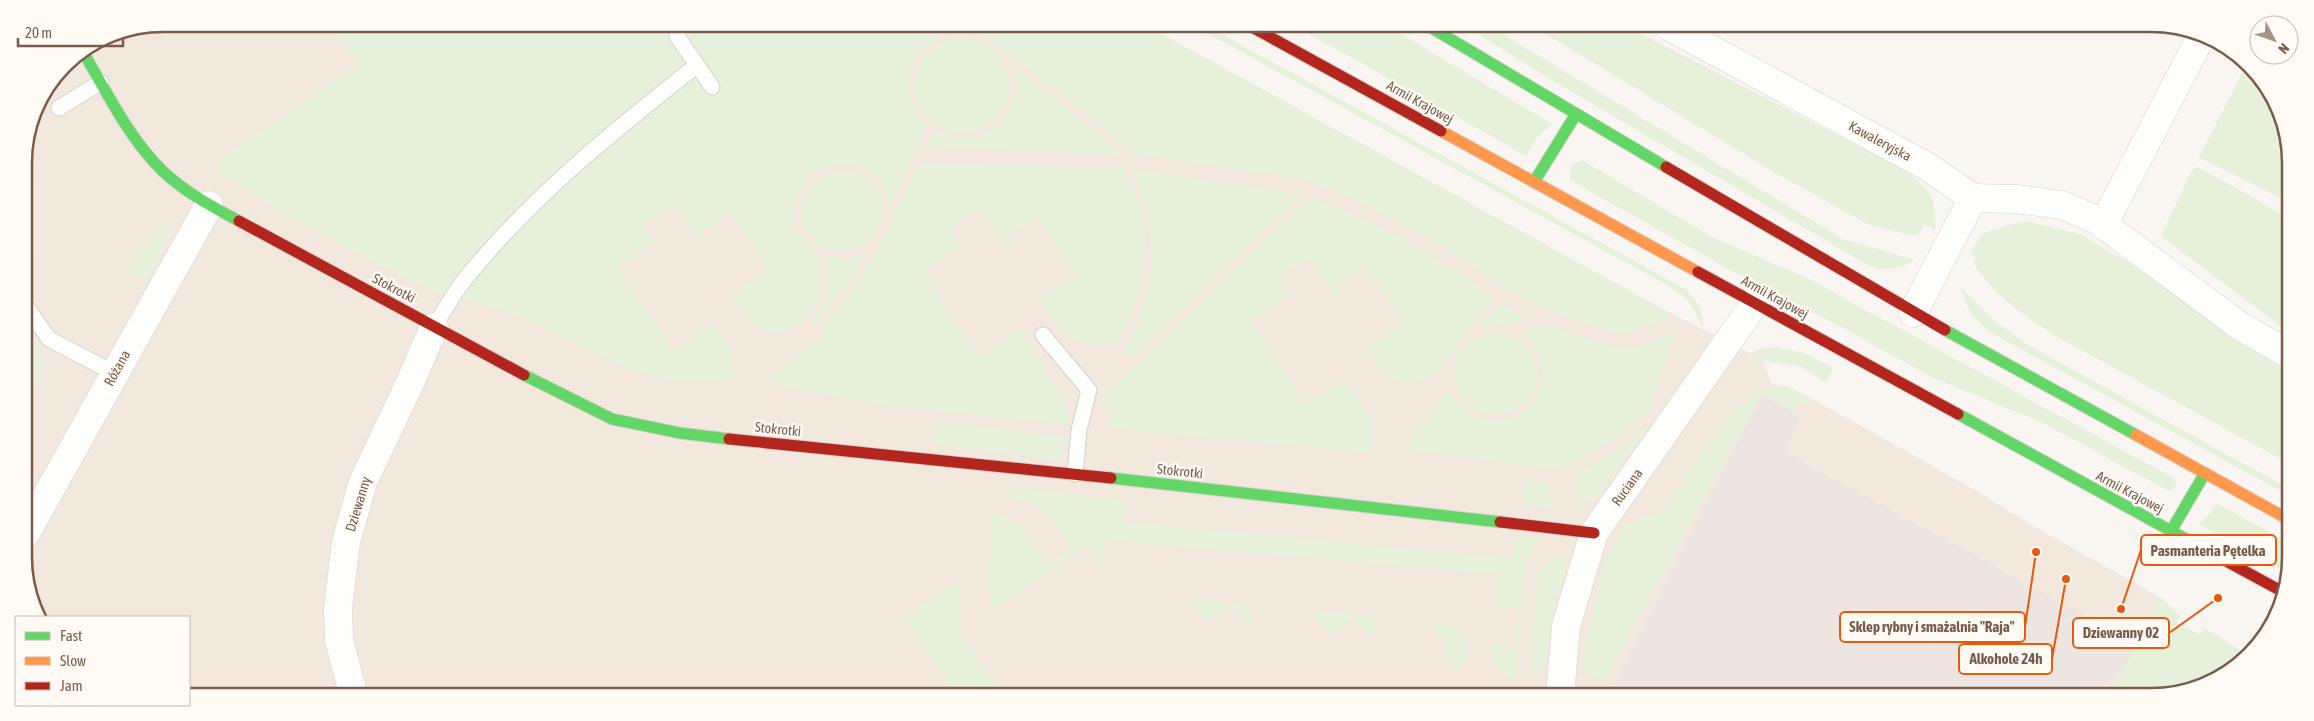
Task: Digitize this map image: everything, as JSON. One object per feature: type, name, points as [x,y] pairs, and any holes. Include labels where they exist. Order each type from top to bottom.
[{"type":"main road","name":"Armii Krajowej","points":[[1261,32],[2277,589]]},
{"type":"main road","points":[[1438,32],[1913,313],[2282,516]]},
{"type":"main road","name":"Stokrotki","points":[[87,58],[136,138],[155,163],[183,187],[209,204],[434,327],[579,404],[612,419],[689,434],[1074,474],[1564,528],[1594,533]]},
{"type":"main road","points":[[1534,182],[1576,114]]},
{"type":"main road","points":[[2172,531],[2205,473]]},
{"type":"street","name":"Kawaleryjska","points":[[1679,32],[1928,167],[1973,198]]},
{"type":"street","points":[[2103,225],[2199,41]]},
{"type":"street","points":[[1913,313],[1973,198],[2016,200],[2062,205],[2103,225],[2240,326],[2282,350]]},
{"type":"street","name":"Różana","points":[[32,522],[209,204]]},
{"type":"street","name":"Ruciana","points":[[1561,688],[1566,626],[1594,533],[1755,303]]},
{"type":"street","name":"Dziewanny","points":[[352,688],[339,640],[338,608],[346,542],[363,482],[434,327]]},
{"type":"lane","points":[[677,36],[712,87]]},
{"type":"lane","points":[[434,327],[468,274],[516,222],[614,130],[696,66]]},
{"type":"lane","points":[[59,108],[101,82]]},
{"type":"lane","points":[[33,315],[50,339],[114,373]]},
{"type":"lane","points":[[1043,336],[1089,390],[1079,430],[1074,474]]},
{"type":"shaded area","points":[[164,32],[1158,32],[1668,312],[1750,353],[1763,361],[1772,385],[1789,387],[1811,398],[2160,597],[2180,616],[2176,623],[2200,635],[2204,628],[2242,651],[2216,671],[2201,679],[2176,686],[2159,688],[190,688],[190,616],[47,616],[39,599],[32,557],[33,155],[37,130],[42,113],[55,91],[77,65],[113,42],[138,35]]},
{"type":"shaded area","points":[[1762,394],[1795,414],[1800,421],[1784,452],[2132,641],[2135,646],[2122,673],[2099,688],[1613,688]]},
{"type":"green space","points":[[335,32],[941,32],[942,34],[920,53],[910,76],[909,88],[912,100],[917,113],[926,126],[889,209],[887,198],[878,180],[864,169],[855,166],[833,166],[819,170],[808,177],[801,187],[792,224],[815,254],[821,276],[820,288],[813,308],[798,324],[789,329],[767,331],[751,320],[731,296],[770,269],[731,212],[702,232],[706,239],[701,243],[674,204],[644,224],[655,240],[617,267],[672,351],[714,322],[733,356],[733,374],[727,382],[671,381],[624,367],[512,313],[425,288],[286,215],[223,175],[215,163],[358,64]]},
{"type":"green space","points":[[972,32],[1158,32],[1668,312],[1669,318],[1625,334],[1615,333],[1549,310],[1506,289],[1439,244],[1347,195],[1299,178],[1139,155],[990,39]]},
{"type":"green space","points":[[1205,32],[1218,32],[1687,290],[1700,307],[1704,329],[1688,301],[1667,285]]},
{"type":"green space","points":[[1306,32],[1397,32],[1552,124],[1536,139],[1526,156]]},
{"type":"green space","points":[[1475,32],[1499,32],[1843,239],[1915,260],[1894,268],[1871,267],[1548,78]]},
{"type":"green space","points":[[1542,32],[1638,32],[1907,171],[1921,184],[1930,196],[1935,211],[1935,230],[1924,224],[1919,234],[1909,235],[1867,224],[1772,171]]},
{"type":"green space","points":[[962,38],[980,42],[995,52],[1005,67],[1009,85],[1005,103],[995,118],[980,128],[962,132],[944,128],[929,118],[919,103],[915,85],[919,67],[929,52],[944,42]]},
{"type":"green space","points":[[1013,66],[1121,152],[1118,155],[926,146],[934,131],[959,137],[971,137],[991,130],[1000,122],[1007,113],[1016,91],[1017,78]]},
{"type":"green space","points":[[2243,71],[2264,98],[2272,113],[2279,138],[2281,155],[2282,198],[2199,157]]},
{"type":"green space","points":[[1582,160],[1712,237],[1809,279],[2172,477],[2176,480],[2175,488],[2172,491],[2165,489],[2041,422],[1931,377],[1843,328],[1730,270],[1570,180],[1570,167]]},
{"type":"green space","points":[[923,164],[1122,168],[1125,171],[1140,206],[1144,224],[1145,259],[1138,294],[1119,343],[1092,345],[1081,342],[1062,329],[1038,300],[1076,274],[1037,217],[1008,237],[1013,243],[1007,247],[979,209],[950,229],[961,245],[924,271],[940,296],[939,298],[979,356],[1021,327],[1063,400],[1070,424],[883,405],[777,385],[769,378],[823,336],[822,328],[852,291],[875,254],[917,168]]},
{"type":"green space","points":[[2198,167],[2282,214],[2282,327],[2161,236],[2192,170]]},
{"type":"green space","points":[[1134,170],[1295,194],[1298,196],[1298,199],[1131,359],[1124,352],[1146,299],[1151,262],[1149,226],[1145,208],[1132,172]]},
{"type":"green space","points":[[842,171],[857,174],[870,183],[879,196],[882,211],[879,226],[870,239],[857,248],[842,251],[827,248],[814,239],[805,226],[802,211],[805,196],[814,183],[827,174]]},
{"type":"green space","points":[[1310,198],[1356,216],[1400,238],[1485,290],[1491,298],[1488,305],[1437,372],[1425,380],[1406,385],[1385,375],[1366,349],[1404,322],[1365,265],[1336,286],[1341,292],[1335,296],[1308,258],[1278,278],[1289,294],[1252,321],[1268,345],[1266,346],[1306,404],[1344,379],[1363,405],[1371,422],[1372,441],[1367,452],[1109,428],[1115,409],[1098,402]]},
{"type":"green space","points":[[2024,221],[2080,234],[2128,262],[2229,334],[2282,365],[2282,460],[2054,335],[2009,304],[1990,285],[1973,263],[1976,258],[1970,251],[1985,232]]},
{"type":"green space","points":[[164,222],[165,238],[162,254],[147,283],[124,269]]},
{"type":"green space","points":[[865,253],[853,278],[814,326],[812,323],[826,297],[827,290],[828,274],[824,254],[832,258],[841,258],[842,263],[852,262],[851,258]]},
{"type":"green space","points":[[1960,287],[1992,319],[2028,345],[2282,485],[2282,492],[1993,334],[1972,314]]},
{"type":"green space","points":[[1500,303],[1528,318],[1479,329]]},
{"type":"green space","points":[[1545,325],[1619,349],[1635,348],[1673,333],[1649,410],[1616,437],[1571,465],[1551,469],[1407,449],[1411,437],[1448,392],[1458,403],[1477,417],[1493,421],[1508,419],[1521,412],[1532,402],[1539,389],[1543,375],[1541,360],[1534,345],[1519,332]]},
{"type":"green space","points":[[1491,333],[1503,334],[1519,340],[1531,353],[1538,371],[1536,387],[1527,400],[1514,410],[1498,414],[1483,413],[1468,405],[1456,385],[1455,376],[1456,354],[1480,336]]},
{"type":"green space","points":[[33,341],[48,363],[32,390]]},
{"type":"green space","points":[[1776,347],[1801,352],[1833,368],[1826,382],[1799,366],[1763,361],[1750,353],[1762,348]]},
{"type":"green space","points":[[1772,385],[1789,387],[1811,398],[1807,405],[1799,401],[1793,412],[1762,394],[1605,678],[1593,676],[1582,666],[1605,561],[1624,525],[1636,519],[1663,512],[1715,433],[1732,412]]},
{"type":"green space","points":[[1653,420],[1600,494],[1584,503],[1577,504],[1576,475],[1623,447]]},
{"type":"green space","points":[[937,421],[1065,438],[1062,461],[934,444]]},
{"type":"green space","points":[[1525,480],[1547,483],[1554,508],[1522,505]]},
{"type":"green space","points":[[1013,488],[1126,500],[1125,522],[1512,559],[1515,536],[1542,539],[1526,561],[1516,678],[1509,677],[1500,672],[1496,668],[1493,658],[1492,645],[1516,647],[1519,609],[1496,606],[1498,574],[1106,540],[1104,567],[1087,544],[995,610],[989,602],[992,511],[1020,524],[1048,564],[1072,548],[1048,514],[1037,505],[1004,494]]},
{"type":"green space","points":[[2216,503],[2282,539],[2281,569],[2199,524],[2209,515]]},
{"type":"green space","points":[[1561,556],[1567,565],[1556,606],[1545,667],[1536,674],[1530,674],[1538,575],[1545,566]]},
{"type":"green space","points":[[956,582],[961,590],[960,634],[999,688],[952,688],[904,618]]},
{"type":"green space","points":[[2160,597],[2180,616],[2176,623],[2200,635],[2204,628],[2242,651],[2216,671],[2201,679],[2184,684],[2159,688],[2114,688]]},
{"type":"green space","points":[[1199,601],[1222,601],[1244,606],[1254,616],[1252,623],[1247,626],[1229,604],[1207,622],[1193,605]]},
{"type":"green space","points":[[1319,611],[1368,616],[1375,624],[1374,632],[1369,637],[1354,617],[1328,635],[1313,615]]},
{"type":"green space","points":[[1447,624],[1454,626],[1460,631],[1467,643],[1466,658],[1458,671],[1443,650],[1448,646],[1433,625]]},
{"type":"traffic: fast","points":[[1438,32],[1666,167]]},
{"type":"traffic: fast","points":[[86,58],[134,137],[154,162],[183,188],[239,221]]},
{"type":"traffic: fast","points":[[1534,182],[1576,114]]},
{"type":"traffic: fast","points":[[1945,330],[2136,435]]},
{"type":"traffic: fast","points":[[524,375],[612,419],[680,433],[729,439]]},
{"type":"traffic: fast","points":[[1958,414],[2226,561]]},
{"type":"traffic: fast","points":[[2171,531],[2205,473]]},
{"type":"traffic: fast","points":[[1111,478],[1500,522]]},
{"type":"traffic: slow","points":[[1441,131],[1698,272]]},
{"type":"traffic: slow","points":[[2136,435],[2282,516]]},
{"type":"traffic: jam","points":[[1261,32],[1441,131]]},
{"type":"traffic: jam","points":[[1666,167],[1945,330]]},
{"type":"traffic: jam","points":[[239,221],[524,375]]},
{"type":"traffic: jam","points":[[1698,272],[1958,414]]},
{"type":"traffic: jam","points":[[729,439],[1111,478]]},
{"type":"traffic: jam","points":[[1500,522],[1594,533]]},
{"type":"traffic: jam","points":[[2226,561],[2277,589]]},
{"type":"place","name":"Sklep rybny i smażalnia \"Raja\"","points":[[2036,552]]},
{"type":"place","name":"Alkohole 24h","points":[[2066,579]]},
{"type":"place","name":"Dziewanny 02","points":[[2218,598]]},
{"type":"place","name":"Pasmanteria Pętelka","points":[[2121,609]]}]
